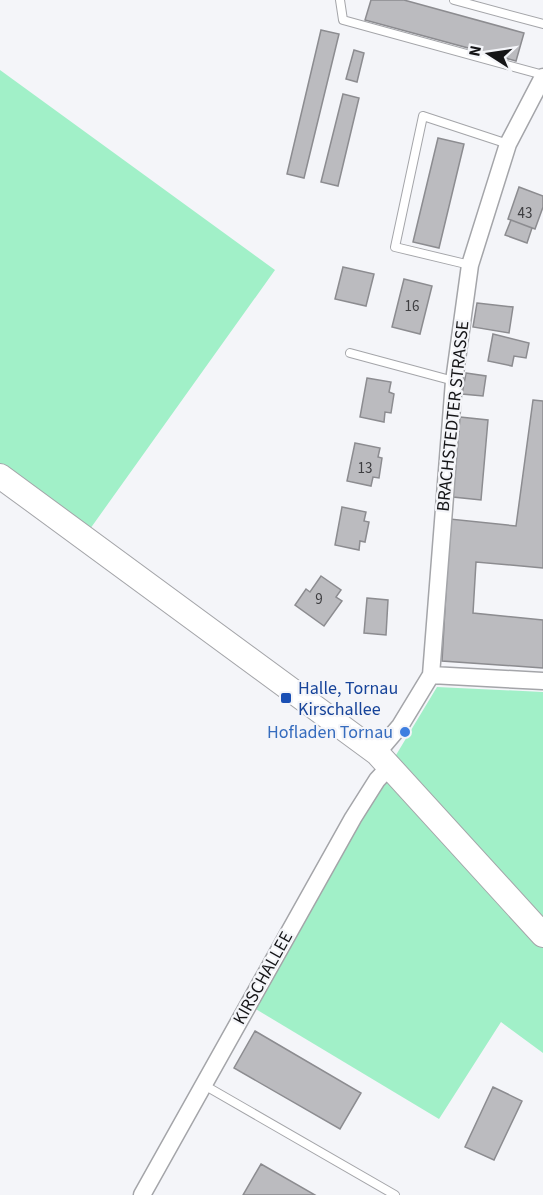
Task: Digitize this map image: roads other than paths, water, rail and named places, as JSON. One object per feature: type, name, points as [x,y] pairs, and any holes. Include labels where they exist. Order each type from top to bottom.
[{"type":"main road","points":[[0,476],[384,759],[543,934]]},
{"type":"street","name":"BRACHSTEDTER STRASSE","points":[[384,759],[400,726],[431,675],[454,381],[470,265],[508,144],[543,76]]},
{"type":"street","points":[[431,675],[543,681]]},
{"type":"street","name":"KIRSCHALLEE","points":[[142,1195],[352,819],[377,780],[384,759]]},
{"type":"lane","points":[[340,0],[343,20],[543,76]]},
{"type":"lane","points":[[454,0],[543,24]]},
{"type":"lane","points":[[470,265],[395,247],[423,116],[508,144]]},
{"type":"lane","points":[[350,352],[454,381]]},
{"type":"lane","points":[[204,1085],[395,1195]]},
{"type":"place","name":"Halle, Tornau Kirschallee","points":[[286,698]]},
{"type":"place","name":"Hofladen Tornau","points":[[405,732]]}]
